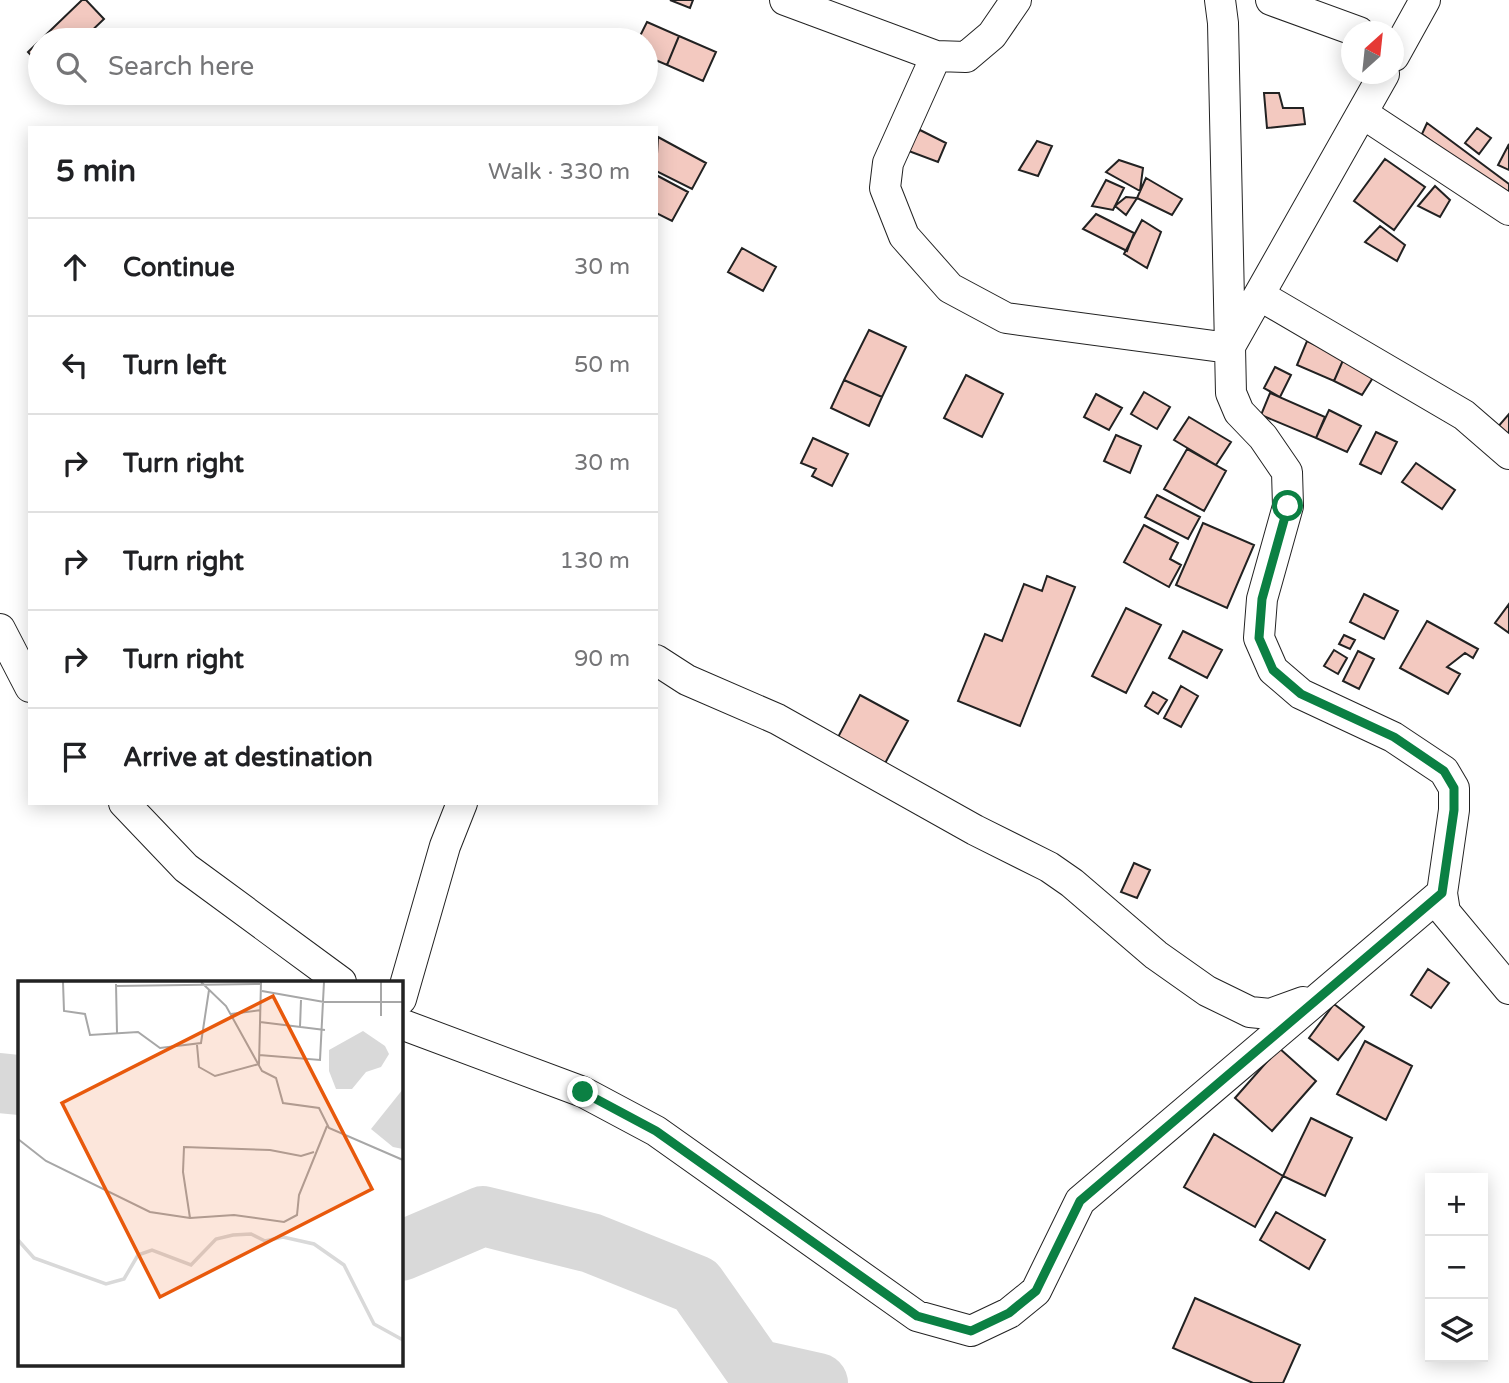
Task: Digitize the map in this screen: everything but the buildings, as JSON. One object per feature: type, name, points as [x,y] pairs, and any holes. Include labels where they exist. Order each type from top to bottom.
[{"type":"street","points":[[785,0],[936,56],[966,57],[992,35],[1016,0]]},
{"type":"street","points":[[1220,0],[1223,23],[1231,393],[1239,412],[1263,436],[1287,472],[1288,506],[1262,599],[1259,638],[1273,670],[1301,694],[1394,737],[1444,771],[1454,788],[1454,810],[1442,893],[1445,912],[1509,989]]},
{"type":"street","points":[[1271,0],[1341,25]]},
{"type":"street","points":[[1404,34],[1425,0]]},
{"type":"street","points":[[936,56],[888,163],[886,188],[904,236],[950,288],[1006,318],[1229,348]]},
{"type":"street","points":[[1229,348],[1378,84]]},
{"type":"street","points":[[1362,113],[1509,210]]},
{"type":"street","points":[[1259,295],[1464,415],[1509,454]]},
{"type":"street","points":[[0,629],[28,683]]},
{"type":"street","points":[[658,661],[687,680],[776,719],[975,830],[1049,867],[1072,883],[1156,955],[1207,991],[1250,1012],[1270,1014],[1322,994]]},
{"type":"street","points":[[126,805],[186,867],[340,981]]},
{"type":"street","points":[[402,996],[445,846],[461,805]]},
{"type":"street","points":[[402,1024],[583,1092],[656,1131],[917,1316],[971,1331],[1009,1313],[1036,1291],[1080,1201],[1442,893]]},
{"type":"waterway","points":[[0,1083],[18,1085]]},
{"type":"waterway","points":[[402,1251],[483,1216],[591,1243],[696,1285],[755,1369],[818,1383]]},
{"type":"route","points":[[583,1092],[656,1131],[917,1316],[971,1331],[1009,1313],[1036,1291],[1080,1201],[1442,893],[1454,810],[1454,788],[1444,771],[1394,737],[1301,694],[1273,670],[1259,638],[1262,599],[1288,506]]}]
